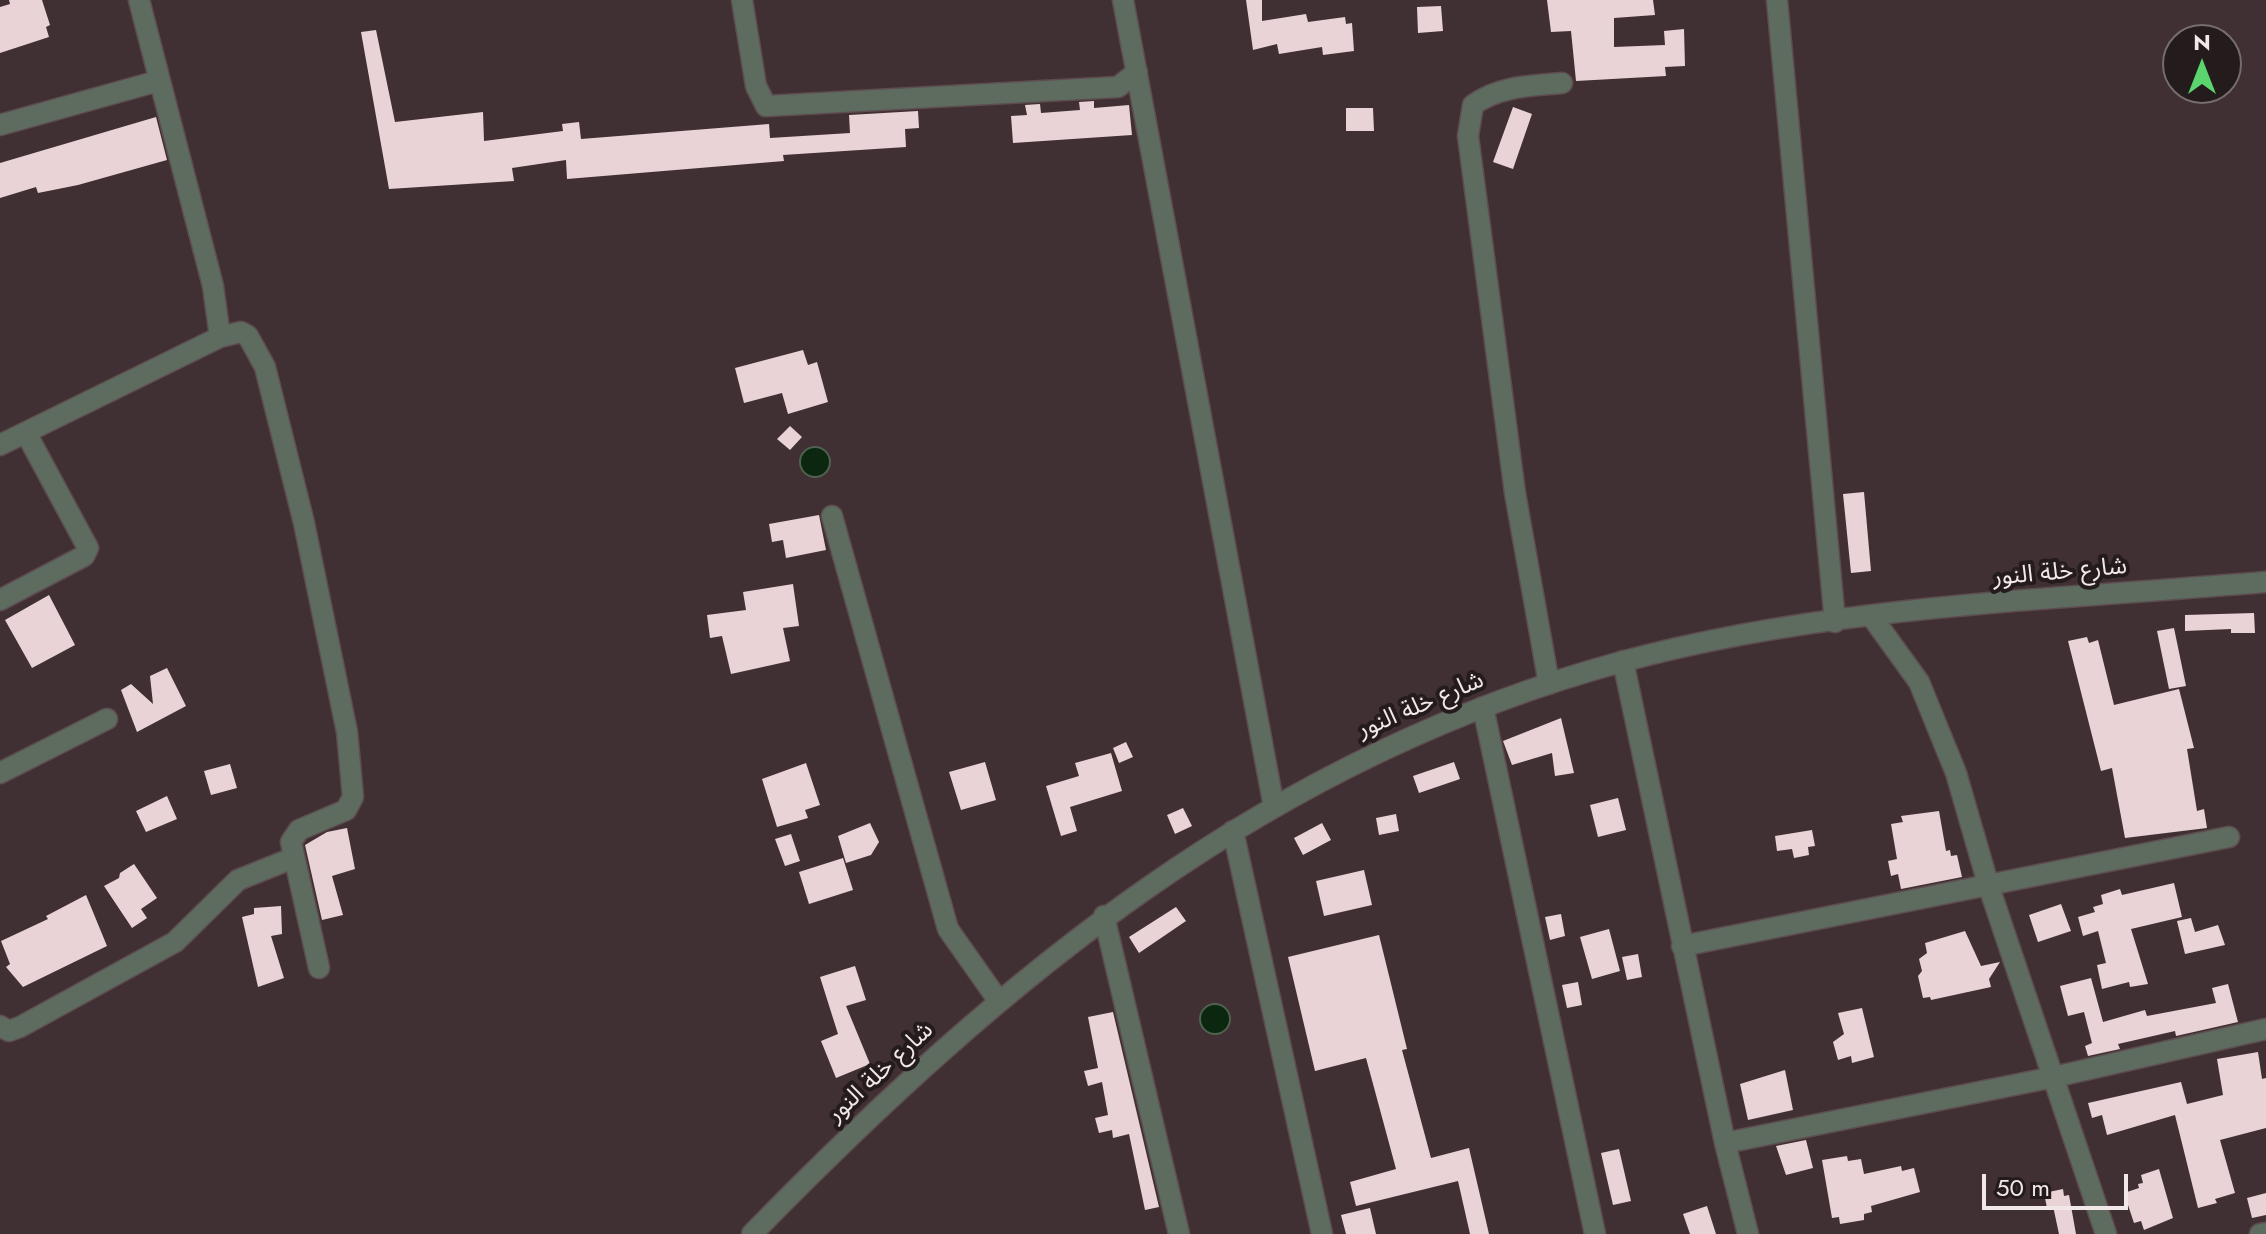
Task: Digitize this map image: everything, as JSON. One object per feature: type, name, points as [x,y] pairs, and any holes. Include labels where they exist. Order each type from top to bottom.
[{"type":"street","points":[[139,0],[213,286],[220,337]]},
{"type":"street","points":[[742,0],[756,86],[766,106],[1118,87],[1137,72]]},
{"type":"street","points":[[1123,0],[1274,807]]},
{"type":"street","points":[[1777,0],[1835,622]]},
{"type":"street","points":[[0,125],[158,81]]},
{"type":"street","points":[[1549,684],[1515,493],[1468,126],[1473,105],[1486,95],[1514,88],[1562,83]]},
{"type":"street","points":[[0,445],[220,337],[241,332],[248,336],[265,367],[304,523],[347,732],[353,797],[346,810],[299,830],[291,842],[319,968]]},
{"type":"street","points":[[0,600],[84,556],[88,548],[26,433]]},
{"type":"street","points":[[832,516],[948,929],[998,1000]]},
{"type":"street","name":"شارع خلة النور","points":[[759,1232],[902,1087],[998,1000],[1104,916],[1233,831],[1413,734],[1549,684],[1623,661],[1695,645],[1872,617],[2266,582]]},
{"type":"street","points":[[1872,617],[1919,682],[1956,773],[1989,887],[2106,1234]]},
{"type":"street","points":[[1623,661],[1682,946],[1748,1234]]},
{"type":"street","points":[[1483,707],[1595,1234]]},
{"type":"street","points":[[0,773],[107,719]]},
{"type":"street","points":[[1233,831],[1322,1234]]},
{"type":"street","points":[[1682,946],[2229,837]]},
{"type":"street","points":[[0,1026],[9,1031],[20,1027],[148,959],[175,942],[238,880],[293,858]]},
{"type":"street","points":[[1104,916],[1179,1234]]},
{"type":"street","points":[[1725,1143],[2054,1077],[2266,1029]]},
{"type":"shaded area","points":[[815,447],[825,452],[830,462],[825,472],[815,477],[805,472],[800,462],[805,452]]},
{"type":"shaded area","points":[[1215,1004],[1225,1009],[1230,1019],[1225,1029],[1215,1034],[1205,1029],[1200,1019],[1205,1009]]},
{"type":"building","points":[[9,0],[42,0],[50,25],[46,27],[49,37],[0,53],[0,7],[10,4]]},
{"type":"building","points":[[1246,0],[1262,0],[1262,21],[1306,14],[1308,22],[1345,17],[1346,24],[1352,23],[1354,51],[1323,55],[1322,47],[1279,54],[1277,44],[1253,50]]},
{"type":"building","points":[[1547,0],[1653,0],[1655,15],[1614,18],[1614,47],[1665,45],[1664,31],[1684,29],[1685,66],[1665,67],[1666,76],[1576,81],[1571,31],[1551,32]]},
{"type":"building","points":[[1441,6],[1443,31],[1418,33],[1417,7]]},
{"type":"building","points":[[376,30],[395,122],[483,112],[484,141],[563,131],[562,124],[579,122],[581,139],[769,124],[770,138],[850,133],[849,115],[918,111],[919,128],[905,129],[906,147],[783,155],[784,161],[567,179],[566,160],[512,168],[514,181],[389,189],[361,32]]},
{"type":"building","points":[[1094,101],[1094,108],[1129,105],[1132,135],[1013,143],[1011,116],[1027,115],[1025,105],[1040,104],[1041,113],[1080,110],[1079,102]]},
{"type":"building","points":[[1513,107],[1532,114],[1513,169],[1493,162]]},
{"type":"building","points":[[1346,108],[1373,108],[1374,131],[1346,131]]},
{"type":"building","points":[[156,117],[167,160],[78,185],[38,193],[36,187],[0,198],[0,163]]},
{"type":"building","points":[[803,350],[808,365],[817,362],[828,402],[788,414],[782,393],[744,403],[735,368]]},
{"type":"building","points":[[790,426],[802,437],[790,450],[777,439]]},
{"type":"building","points":[[1864,492],[1871,571],[1851,573],[1843,494]]},
{"type":"building","points":[[819,515],[826,550],[786,558],[783,540],[772,542],[769,524]]},
{"type":"building","points":[[793,584],[799,626],[783,628],[790,661],[731,674],[722,636],[710,638],[707,615],[746,610],[743,592]]},
{"type":"building","points":[[49,595],[75,645],[32,668],[5,620]]},
{"type":"building","points":[[2254,613],[2255,633],[2231,633],[2231,629],[2185,631],[2185,615]]},
{"type":"building","points":[[2174,628],[2186,686],[2169,689],[2157,631]]},
{"type":"building","points":[[2087,637],[2089,643],[2098,640],[2114,705],[2179,689],[2194,748],[2187,749],[2197,811],[2204,809],[2207,828],[2125,838],[2112,768],[2101,771],[2068,641]]},
{"type":"building","points":[[167,668],[186,706],[137,732],[121,690],[131,684],[153,704],[150,676]]},
{"type":"building","points":[[1561,718],[1574,773],[1555,776],[1552,753],[1512,765],[1503,741]]},
{"type":"building","points":[[1126,742],[1133,757],[1119,763],[1113,748]]},
{"type":"building","points":[[1111,753],[1122,791],[1070,807],[1077,831],[1061,836],[1046,786],[1079,776],[1075,763]]},
{"type":"building","points":[[985,762],[996,800],[961,810],[949,772]]},
{"type":"building","points":[[1454,762],[1460,779],[1419,793],[1413,776]]},
{"type":"building","points":[[806,763],[820,805],[805,810],[808,818],[777,827],[762,779]]},
{"type":"building","points":[[230,764],[237,788],[211,795],[204,771]]},
{"type":"building","points":[[167,796],[177,819],[146,832],[136,811]]},
{"type":"building","points":[[1618,798],[1626,830],[1598,837],[1590,805]]},
{"type":"building","points":[[1183,808],[1192,826],[1175,834],[1167,815]]},
{"type":"building","points":[[1939,811],[1946,851],[1950,850],[1951,856],[1957,855],[1962,877],[1901,889],[1898,874],[1891,876],[1888,861],[1897,859],[1891,824],[1903,822],[1901,816]]},
{"type":"building","points":[[1396,814],[1399,831],[1379,835],[1376,818]]},
{"type":"building","points":[[870,823],[879,842],[871,855],[846,863],[838,836]]},
{"type":"building","points":[[1322,823],[1331,840],[1303,855],[1294,838]]},
{"type":"building","points":[[347,828],[355,869],[332,876],[343,915],[322,920],[305,845],[327,832]]},
{"type":"building","points":[[1812,830],[1815,846],[1808,847],[1809,855],[1794,858],[1792,849],[1777,851],[1775,836]]},
{"type":"building","points":[[791,834],[800,861],[785,866],[775,839]]},
{"type":"building","points":[[843,858],[853,890],[809,904],[799,872]]},
{"type":"building","points":[[134,864],[157,898],[141,909],[147,918],[132,928],[104,886],[119,878],[120,873]]},
{"type":"building","points":[[1364,870],[1372,905],[1324,916],[1316,881]]},
{"type":"building","points":[[2174,883],[2182,917],[2131,929],[2148,984],[2130,987],[2129,982],[2102,989],[2097,965],[2106,963],[2098,931],[2083,936],[2078,917],[2095,912],[2093,907],[2103,904],[2101,895],[2120,889],[2122,895]]},
{"type":"building","points":[[86,895],[107,946],[23,987],[6,967],[10,964],[1,941],[48,919],[46,916]]},
{"type":"building","points":[[2061,904],[2071,931],[2038,942],[2029,915]]},
{"type":"building","points":[[281,906],[282,934],[271,936],[284,978],[258,987],[242,917],[254,914],[254,908]]},
{"type":"building","points":[[1176,907],[1186,921],[1139,953],[1129,937]]},
{"type":"building","points":[[1561,914],[1565,936],[1550,940],[1545,917]]},
{"type":"building","points":[[2191,918],[2195,932],[2218,925],[2225,945],[2185,954],[2177,921]]},
{"type":"building","points":[[1609,929],[1620,971],[1592,979],[1580,937]]},
{"type":"building","points":[[1965,931],[1981,966],[2000,962],[1989,979],[1991,987],[1931,1000],[1930,997],[1923,998],[1918,976],[1922,971],[1919,959],[1927,953],[1925,943]]},
{"type":"building","points":[[1379,935],[1407,1049],[1402,1050],[1431,1158],[1469,1148],[1489,1234],[1470,1234],[1458,1181],[1356,1206],[1350,1182],[1396,1169],[1366,1058],[1315,1071],[1288,957]]},
{"type":"building","points":[[1638,954],[1642,977],[1627,980],[1622,957]]},
{"type":"building","points":[[855,966],[866,1000],[846,1006],[870,1064],[836,1078],[821,1041],[838,1034],[820,977]]},
{"type":"building","points":[[2091,978],[2103,1022],[2145,1010],[2147,1016],[2216,1003],[2212,988],[2228,984],[2238,1022],[2176,1036],[2175,1031],[2118,1044],[2120,1049],[2088,1056],[2085,1046],[2092,1043],[2084,1012],[2068,1016],[2060,986]]},
{"type":"building","points":[[1578,982],[1582,1005],[1567,1008],[1562,985]]},
{"type":"building","points":[[1862,1008],[1874,1057],[1852,1063],[1851,1056],[1838,1060],[1833,1042],[1844,1034],[1838,1013]]},
{"type":"building","points":[[1113,1012],[1159,1207],[1145,1210],[1129,1134],[1113,1138],[1112,1130],[1099,1133],[1095,1118],[1108,1115],[1102,1082],[1088,1086],[1084,1071],[1098,1068],[1088,1017]]},
{"type":"building","points":[[2258,1052],[2262,1079],[2266,1078],[2266,1128],[2220,1140],[2235,1193],[2215,1199],[2217,1203],[2198,1208],[2175,1115],[2107,1135],[2102,1115],[2092,1118],[2088,1103],[2181,1082],[2187,1104],[2223,1095],[2217,1059]]},
{"type":"building","points":[[1785,1070],[1793,1110],[1748,1120],[1740,1084]]},
{"type":"building","points":[[1806,1140],[1813,1168],[1786,1175],[1776,1146]]},
{"type":"building","points":[[1619,1149],[1631,1201],[1613,1205],[1601,1153]]},
{"type":"building","points":[[1847,1156],[1848,1161],[1861,1159],[1864,1174],[1901,1166],[1902,1171],[1914,1168],[1920,1192],[1871,1206],[1872,1212],[1864,1214],[1864,1220],[1840,1224],[1839,1217],[1832,1218],[1822,1160]]},
{"type":"building","points":[[2159,1169],[2173,1218],[2144,1230],[2141,1221],[2134,1223],[2124,1193],[2139,1188],[2138,1184],[2143,1183],[2141,1175]]},
{"type":"building","points":[[2063,1189],[2064,1196],[2069,1195],[2076,1234],[2059,1234],[2053,1206],[2047,1208],[2044,1193]]},
{"type":"building","points":[[2266,1193],[2266,1215],[2252,1218],[2247,1198]]},
{"type":"building","points":[[1707,1206],[1716,1234],[1690,1234],[1683,1214]]},
{"type":"building","points":[[1370,1208],[1376,1234],[1346,1234],[1341,1215]]}]
